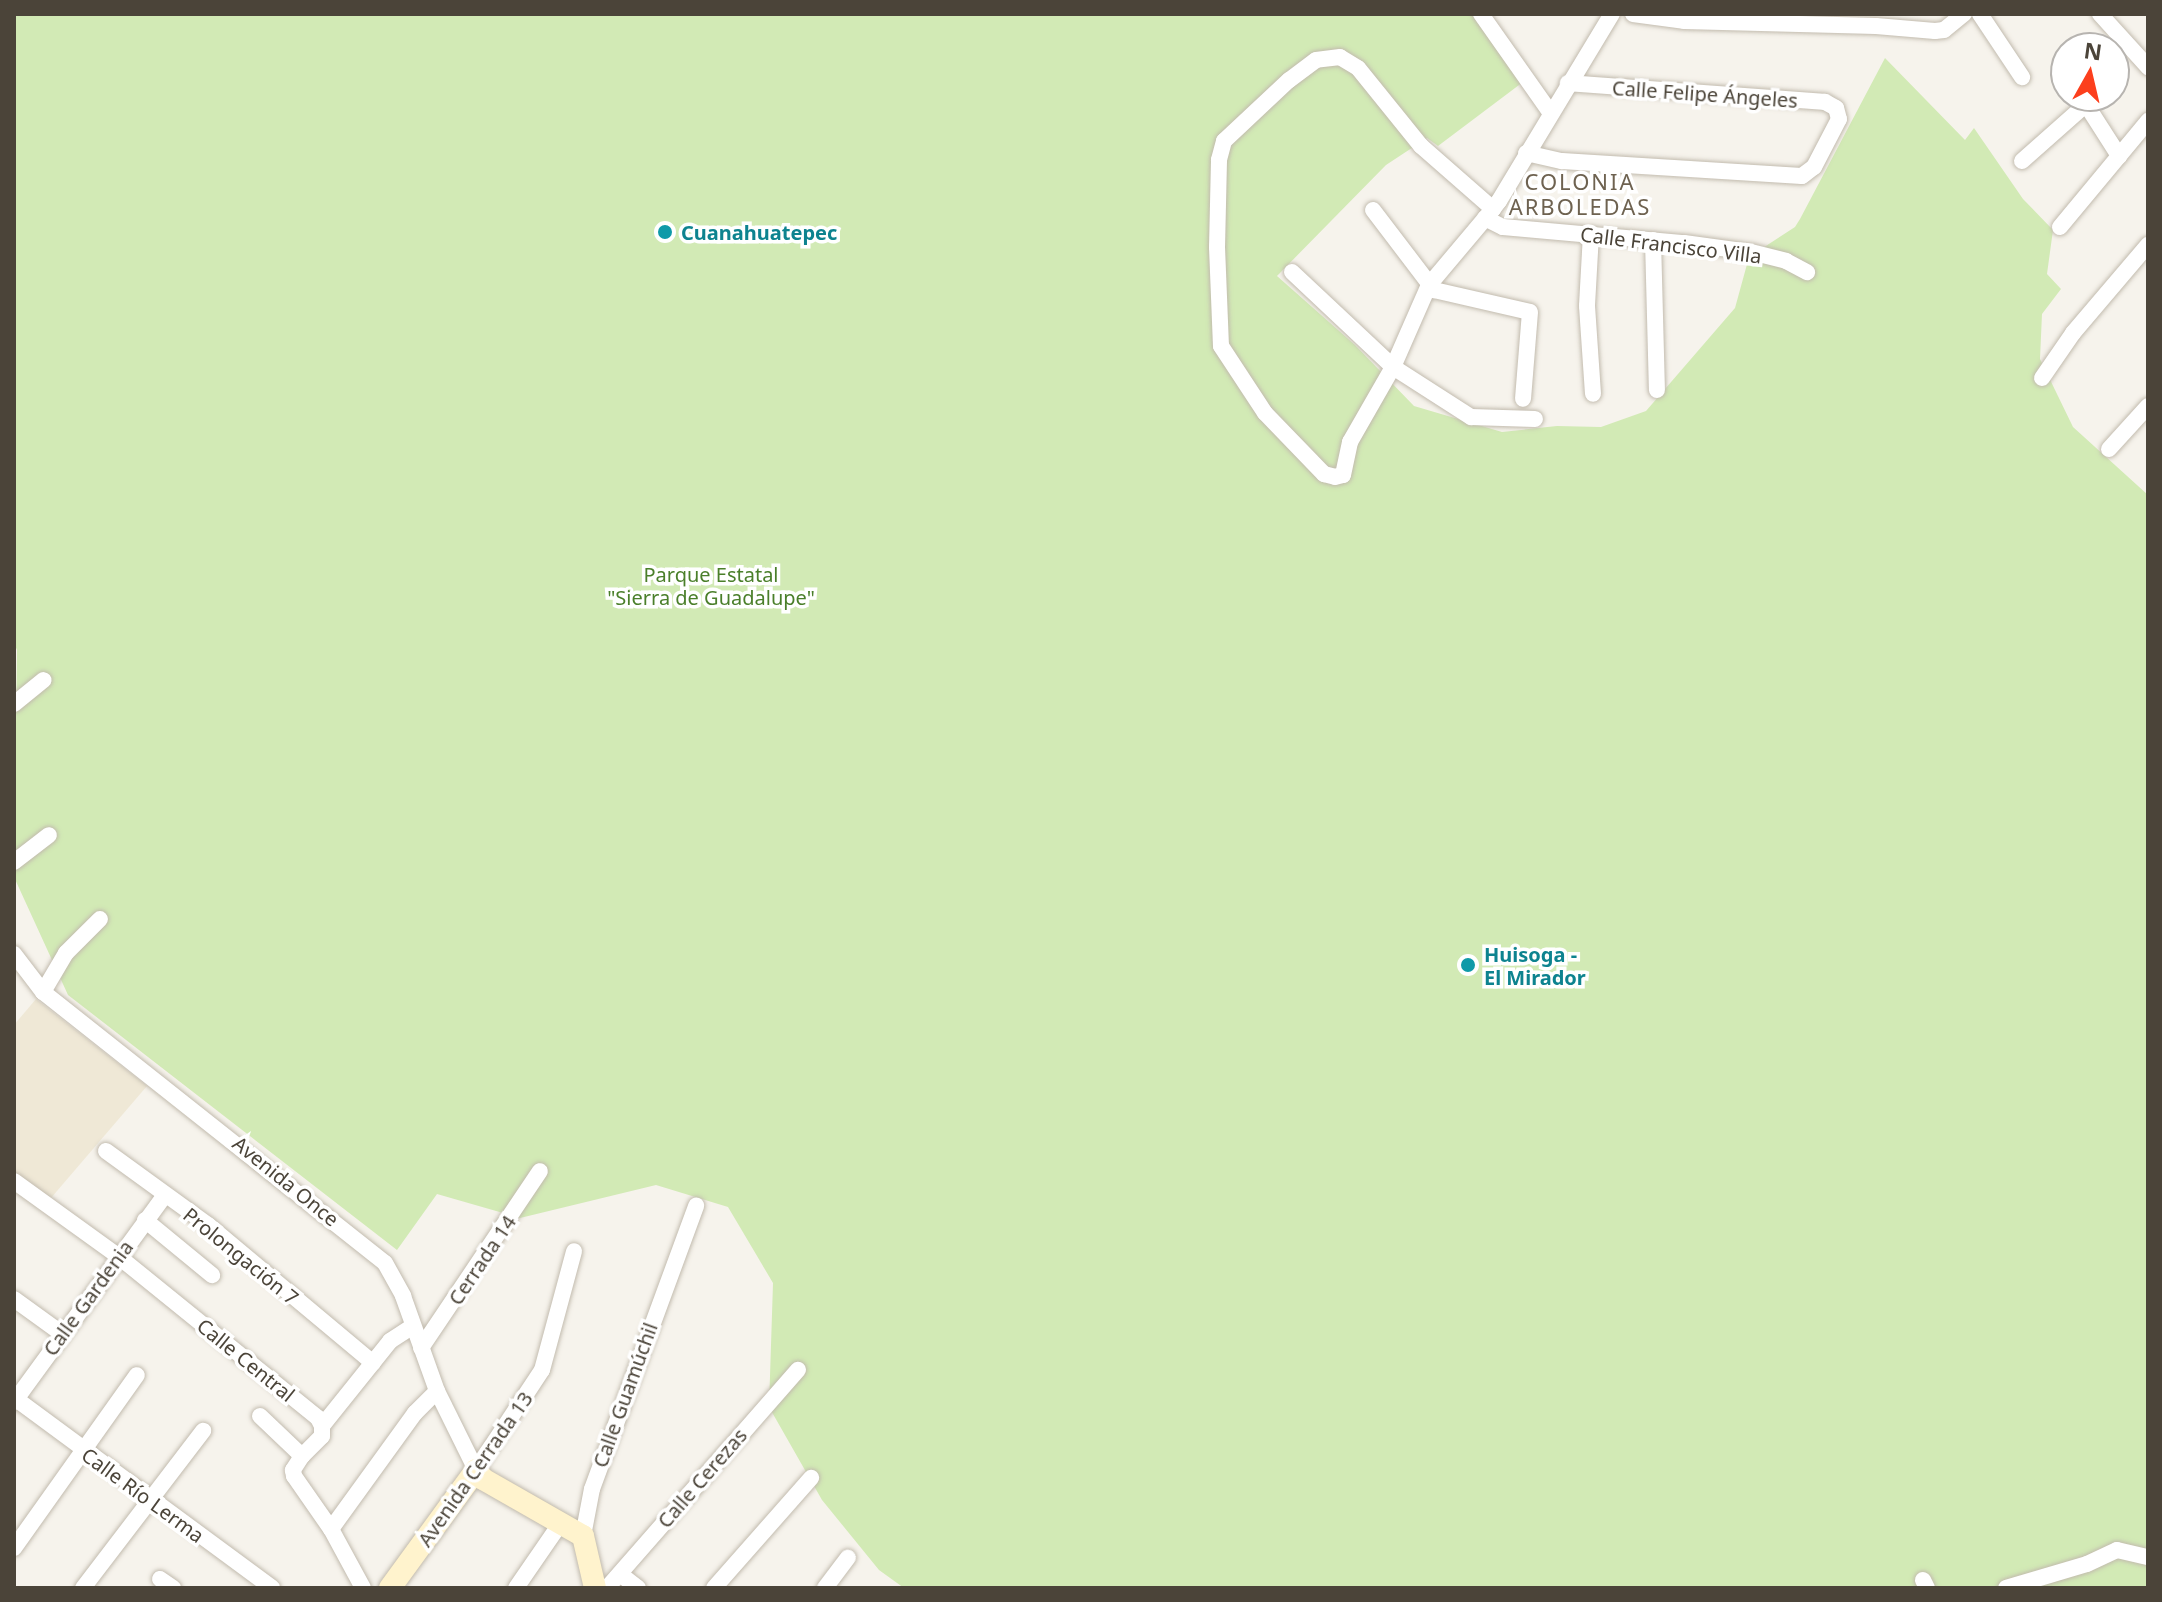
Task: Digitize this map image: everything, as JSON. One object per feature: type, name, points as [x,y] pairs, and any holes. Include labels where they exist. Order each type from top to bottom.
[{"type":"street","points":[[1481,14],[1550,112]]},
{"type":"street","points":[[1489,214],[1421,146],[1350,61],[1333,57],[1316,60],[1289,80],[1224,141],[1219,160],[1217,247],[1221,346],[1265,413],[1324,474],[1341,477],[1345,472],[1350,442],[1393,367],[1429,285],[1489,214],[1612,14]]},
{"type":"street","points":[[1633,14],[1684,21],[1876,26],[1935,31],[1944,30],[1964,14]]},
{"type":"street","points":[[1980,14],[2022,77]]},
{"type":"street","points":[[2100,14],[2148,67]]},
{"type":"street","name":"Calle Felipe Ángeles","points":[[1526,153],[1562,161],[1807,174],[1838,124],[1837,112],[1825,102],[1568,83]]},
{"type":"street","points":[[2022,161],[2083,107],[2089,109],[2119,156]]},
{"type":"street","points":[[2060,227],[2148,121]]},
{"type":"street","points":[[1373,210],[1429,285],[1446,295],[1530,312],[1523,399]]},
{"type":"street","name":"Calle Francisco Villa","points":[[1489,214],[1503,227],[1751,252],[1786,261],[1807,272]]},
{"type":"street","points":[[1591,234],[1587,306],[1593,394]]},
{"type":"street","points":[[1653,240],[1657,390]]},
{"type":"street","points":[[2042,378],[2073,333],[2148,245]]},
{"type":"street","points":[[1292,272],[1393,367],[1471,417],[1535,419]]},
{"type":"street","points":[[2109,449],[2148,406]]},
{"type":"street","points":[[14,704],[44,680]]},
{"type":"street","points":[[14,862],[49,835]]},
{"type":"street","points":[[43,992],[66,953],[100,919]]},
{"type":"street","name":"Avenida Once","points":[[14,954],[43,992],[375,1253],[394,1276],[437,1391],[476,1470]]},
{"type":"street","name":"Prolongación 7","points":[[106,1151],[208,1225],[373,1363]]},
{"type":"street","name":"Cerrada 14","points":[[421,1348],[540,1171]]},
{"type":"street","name":"Calle Central","points":[[14,1181],[118,1256],[318,1418],[322,1426]]},
{"type":"street","name":"Calle Gardenia","points":[[15,1400],[164,1196]]},
{"type":"street","name":"Calle Guamúchil","points":[[595,1588],[583,1536],[592,1489],[696,1206]]},
{"type":"street","points":[[145,1220],[212,1275]]},
{"type":"street","name":"Avenida Cerrada 13","points":[[392,1587],[476,1470],[542,1370],[574,1251]]},
{"type":"street","points":[[14,1299],[61,1333]]},
{"type":"street","points":[[363,1588],[331,1529],[294,1476],[293,1470],[322,1436],[322,1426],[390,1341],[413,1326]]},
{"type":"street","name":"Calle Cerezas","points":[[607,1588],[798,1370]]},
{"type":"street","points":[[14,1548],[137,1375]]},
{"type":"street","points":[[331,1529],[415,1413],[437,1391]]},
{"type":"street","name":"Calle Río Lerma","points":[[15,1400],[272,1588]]},
{"type":"street","points":[[260,1416],[302,1456]]},
{"type":"street","points":[[83,1588],[203,1431]]},
{"type":"street","points":[[476,1470],[483,1479],[583,1536]]},
{"type":"street","points":[[714,1588],[811,1478]]},
{"type":"street","points":[[516,1588],[560,1524]]},
{"type":"street","points":[[2006,1588],[2087,1564],[2117,1550],[2148,1557]]},
{"type":"street","points":[[825,1588],[848,1558]]},
{"type":"street","points":[[620,1574],[638,1588]]},
{"type":"shaded area","points":[[36,999],[147,1086],[51,1198],[14,1172],[14,1025]]},
{"type":"green space","name":"Parque Estatal \"Sierra de Guadalupe\"","points":[[14,14],[1487,14],[1531,76],[1438,146],[1427,138],[1386,165],[1277,276],[1355,345],[1414,406],[1502,432],[1557,426],[1601,427],[1646,411],[1735,308],[1749,257],[1795,227],[1885,58],[1965,140],[1974,128],[2023,199],[2053,230],[2047,274],[2061,289],[2042,314],[2040,359],[2073,427],[2148,495],[2148,1588],[904,1588],[879,1570],[822,1500],[769,1407],[773,1283],[728,1207],[656,1185],[520,1218],[437,1194],[397,1250],[68,995],[14,877],[17,650],[14,643]]},
{"type":"place","name":"Cuanahuatepec","points":[[665,232]]},
{"type":"place","name":"Huisoga - El Mirador","points":[[1468,965]]},
{"type":"district","name":"COLONIA ARBOLEDAS","points":[[1580,194]]}]
